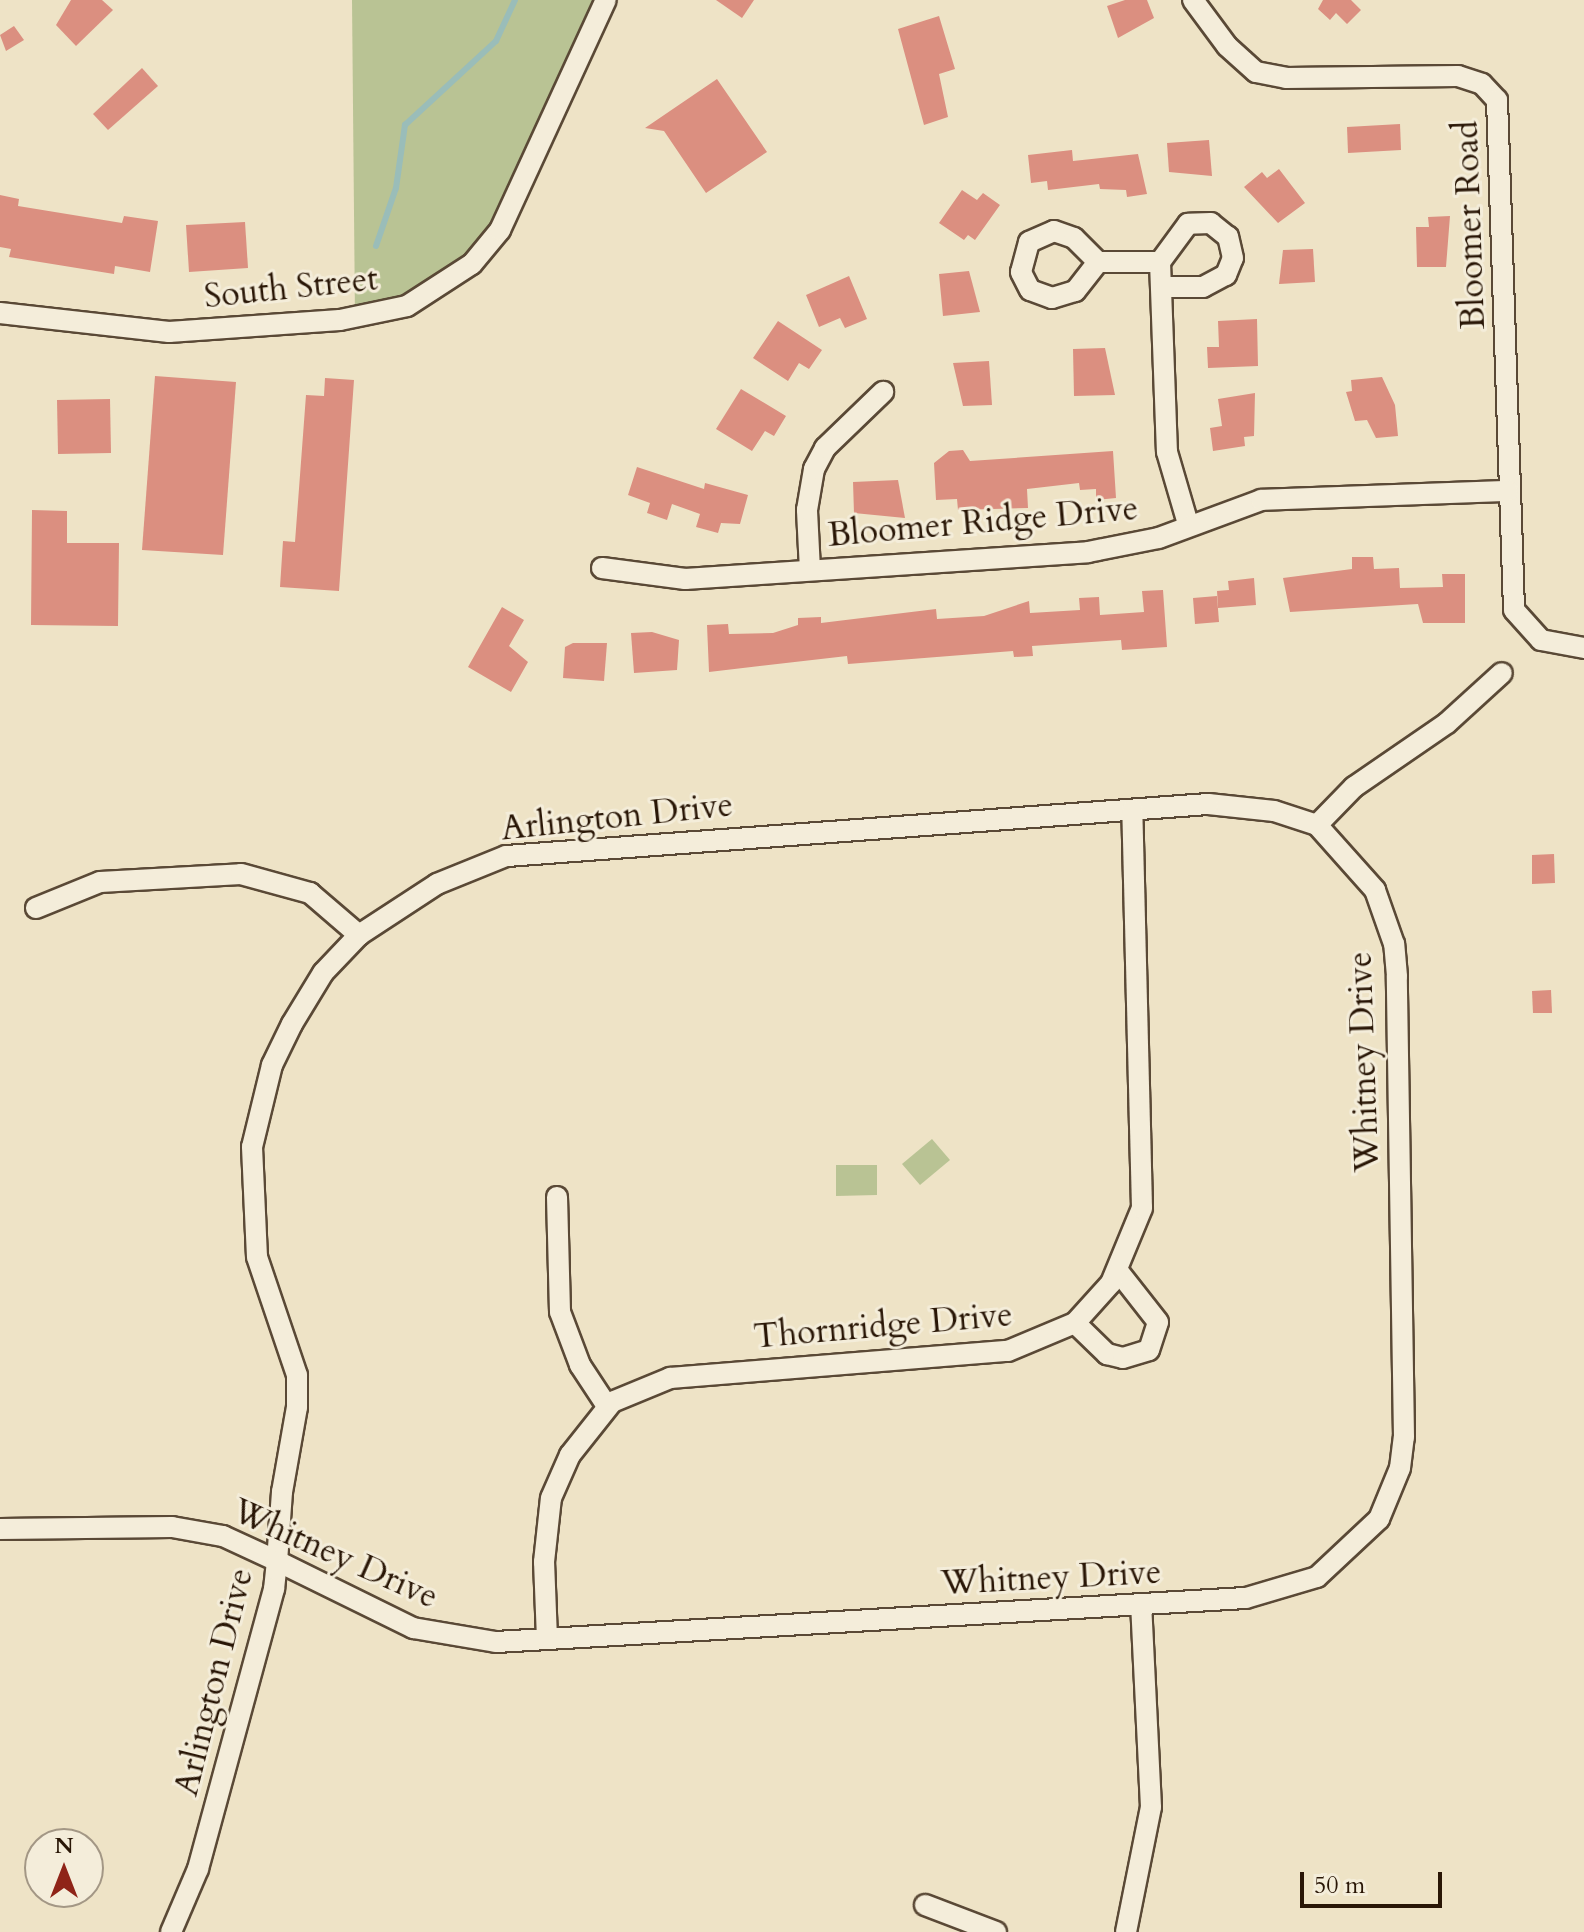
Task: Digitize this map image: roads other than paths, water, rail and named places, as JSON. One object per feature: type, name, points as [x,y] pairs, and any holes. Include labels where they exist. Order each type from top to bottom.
[{"type":"street","name":"South Street","points":[[0,313],[169,332],[340,320],[407,306],[472,264],[500,230],[606,0]]},
{"type":"street","name":"Bloomer Road","points":[[1193,0],[1227,46],[1256,72],[1286,78],[1458,76],[1482,84],[1497,100],[1502,129],[1508,491],[1514,610],[1541,640],[1584,648]]},
{"type":"street","points":[[1161,287],[1216,283],[1231,267],[1232,246],[1221,229],[1194,222],[1178,231],[1160,262],[1167,452],[1188,524]]},
{"type":"street","points":[[1098,262],[1160,262]]},
{"type":"street","points":[[810,570],[807,510],[814,469],[825,448],[883,392]]},
{"type":"street","name":"Bloomer Ridge Drive","points":[[602,568],[685,579],[1119,548],[1273,498],[1508,491]]},
{"type":"street","points":[[1317,825],[1354,787],[1447,723],[1502,673]]},
{"type":"street","name":"Arlington Drive","points":[[178,1930],[198,1869],[277,1561],[297,1375],[257,1257],[252,1147],[272,1065],[292,1024],[323,973],[359,935],[437,884],[506,856],[1132,810],[1240,806],[1317,825]]},
{"type":"street","name":"Thornridge Drive","points":[[547,1639],[544,1562],[551,1498],[570,1455],[607,1406],[670,1378],[995,1353],[1038,1342],[1075,1323],[1118,1271],[1142,1208],[1143,1182],[1132,810]]},
{"type":"street","name":"Whitney Drive","points":[[0,1529],[172,1527],[223,1536],[413,1628],[496,1642],[1246,1598],[1317,1577],[1379,1519],[1400,1468],[1394,944],[1375,890],[1317,825]]},
{"type":"street","points":[[36,908],[80,886],[241,874],[310,893],[359,935]]},
{"type":"street","points":[[557,1197],[560,1312],[580,1365],[607,1406]]},
{"type":"street","points":[[1075,1323],[1107,1354],[1123,1358],[1149,1350],[1158,1322],[1118,1271]]},
{"type":"street","points":[[1126,1932],[1151,1807],[1141,1605]]},
{"type":"street","points":[[925,1905],[996,1932]]},
{"type":"waterway","points":[[376,246],[396,188],[405,125],[496,41],[515,0]]}]
